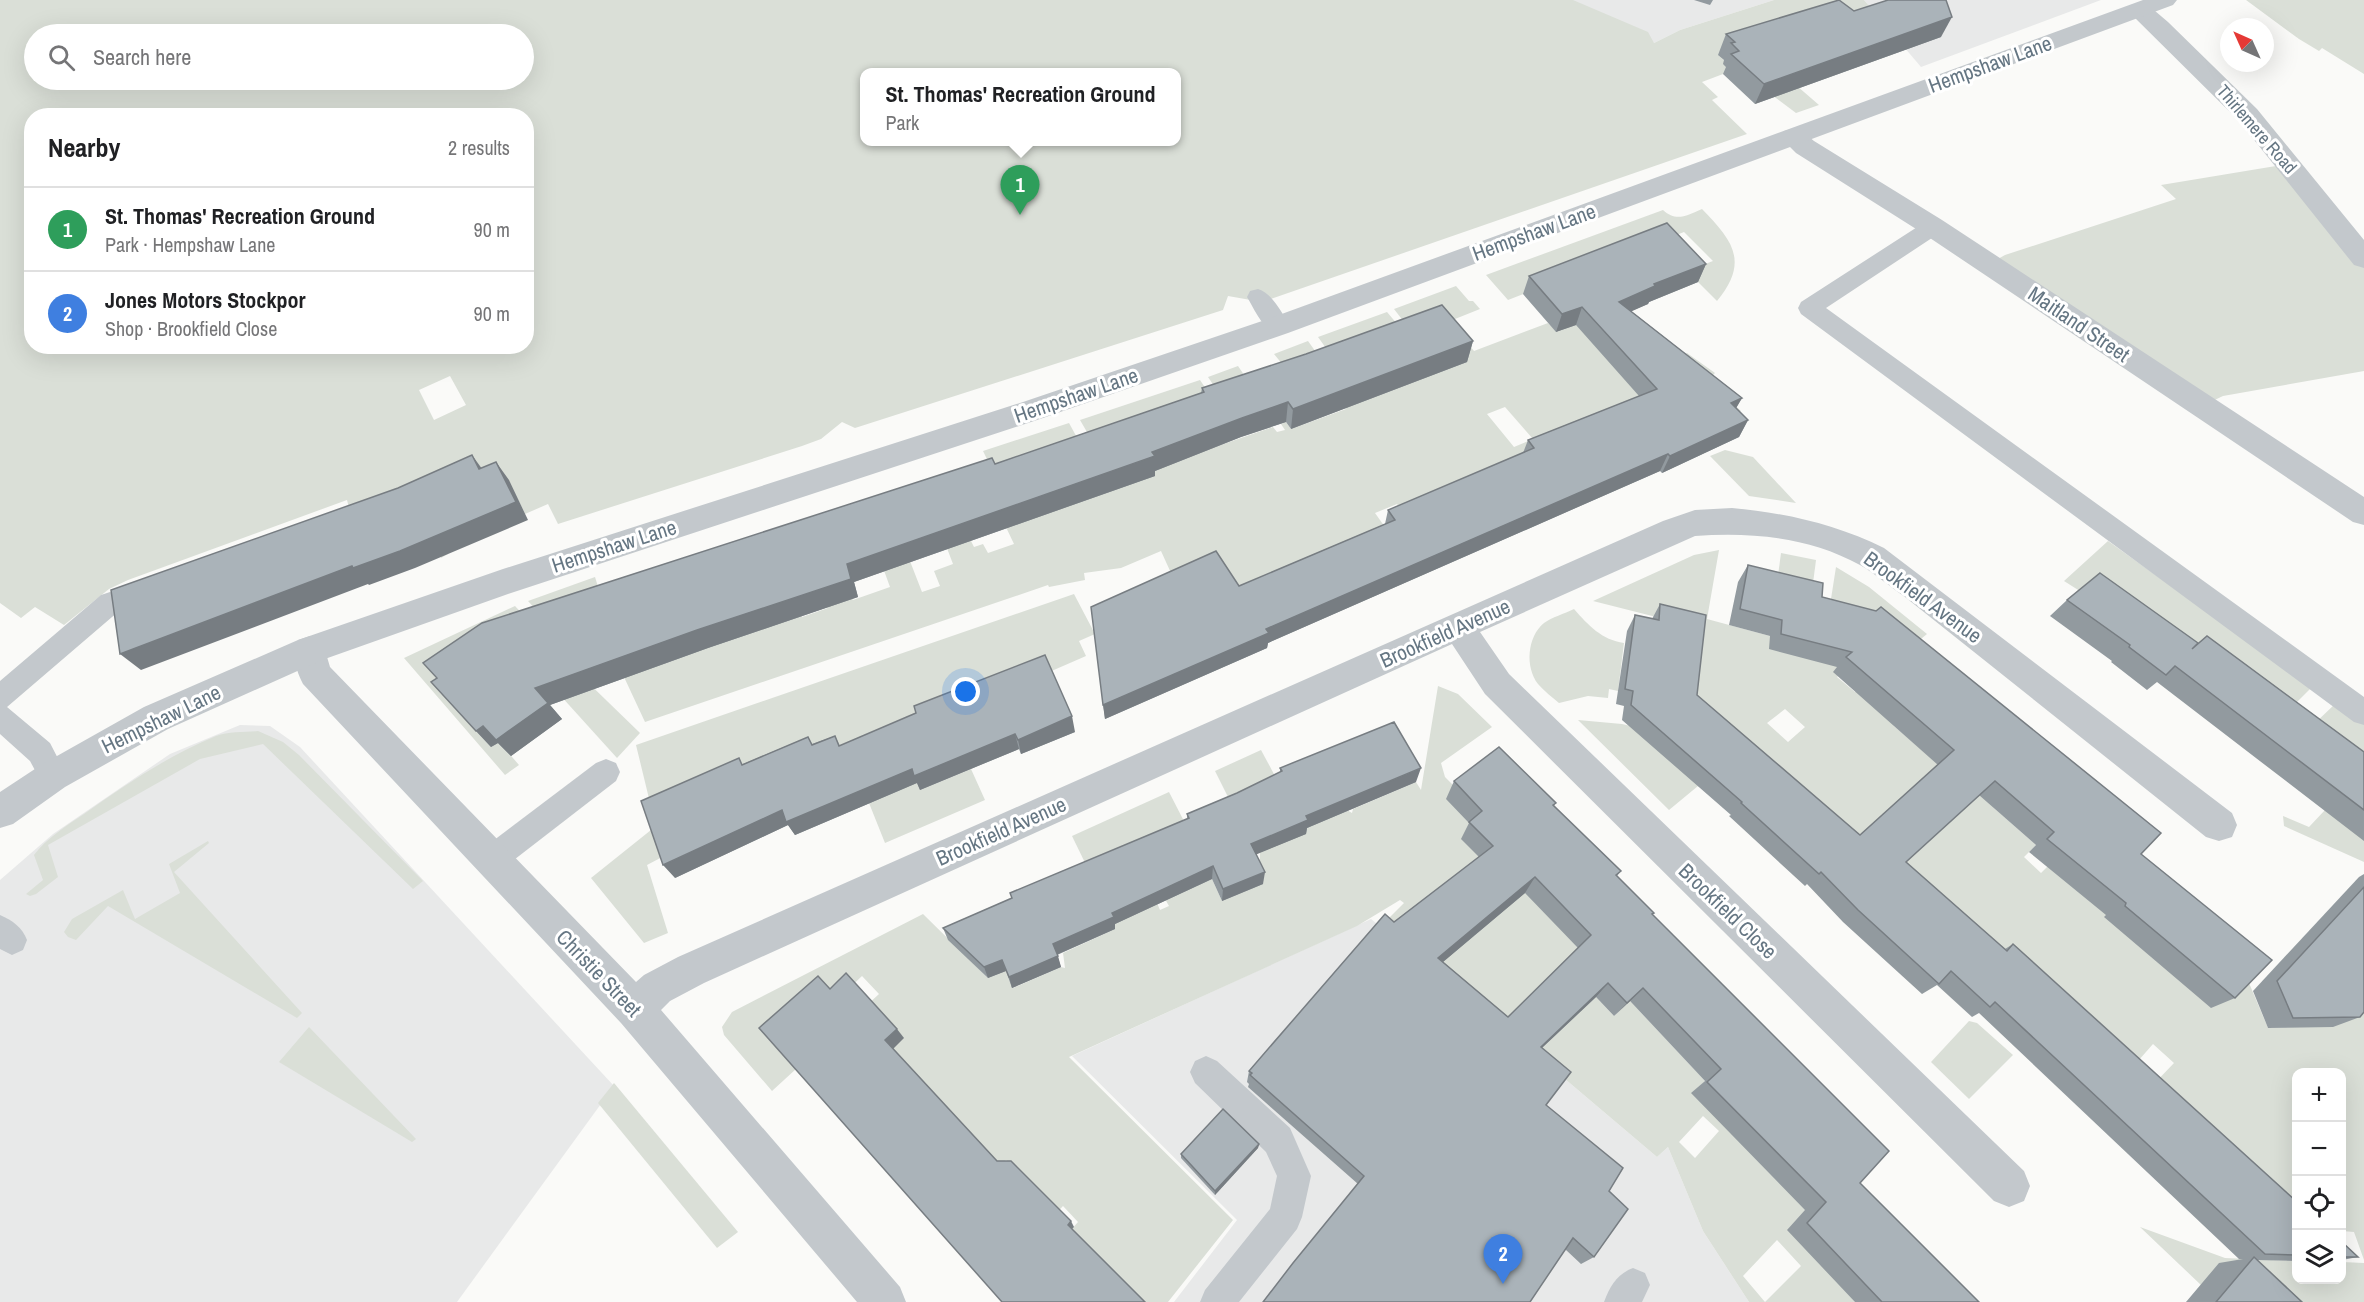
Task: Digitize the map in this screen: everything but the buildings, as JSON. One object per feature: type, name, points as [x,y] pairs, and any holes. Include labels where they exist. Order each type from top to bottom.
[{"type":"street","name":"Hempshaw Lane","points":[[0,812],[53,776],[156,718],[310,650],[503,582],[1033,410],[1278,326],[2152,5]]},
{"type":"street","name":"Thirlemere Road","points":[[2152,5],[2160,27],[2248,115],[2364,258]]},
{"type":"street","name":"Maitland Street","points":[[1793,137],[1805,147],[1933,227],[2364,513]]},
{"type":"street","name":"Brookfield Avenue","points":[[635,1009],[657,988],[691,970],[1633,547],[1695,523],[1732,521],[1773,524],[1815,533],[1845,543],[1873,557],[1916,588],[2218,825]]},
{"type":"street","name":"Brookfield Close","points":[[1459,627],[1497,684],[2009,1186]]},
{"type":"street","name":"Christie Street","points":[[310,650],[315,674],[635,1009],[885,1302]]},
{"type":"lane","points":[[1933,227],[1809,308],[2364,712]]},
{"type":"lane","points":[[1257,297],[1278,326]]},
{"type":"lane","points":[[0,698],[110,603]]},
{"type":"lane","points":[[0,717],[40,752],[53,776]]},
{"type":"lane","points":[[491,860],[606,772]]},
{"type":"lane","points":[[1206,1072],[1278,1140],[1294,1176],[1285,1217],[1217,1302]]},
{"type":"shaded area","points":[[0,0],[1573,0],[1648,32],[1654,43],[1680,30],[1774,0],[1864,0],[1896,37],[1766,59],[1819,105],[1796,113],[1718,55],[1731,71],[1702,82],[1718,97],[1712,100],[1747,134],[1262,302],[1228,296],[1223,310],[855,428],[842,422],[821,439],[802,446],[558,524],[548,504],[525,514],[509,481],[431,512],[448,554],[441,558],[425,516],[354,528],[347,500],[128,580],[109,589],[64,625],[35,607],[21,618],[0,603]],"holes":[[[450,376],[466,405],[434,420],[419,390]]]},
{"type":"shaded area","points":[[1553,0],[1774,0],[1680,30],[1654,43]]},
{"type":"shaded area","points":[[1864,0],[2101,0],[1921,67]]},
{"type":"shaded area","points":[[2246,0],[2364,0],[2364,74],[2322,48],[2319,51],[2299,39],[2274,21],[2274,18],[2270,18]]},
{"type":"shaded area","points":[[2288,164],[2364,258],[2364,371],[2223,396],[2202,406],[1989,264],[2005,255],[2176,199],[2161,185]]},
{"type":"shaded area","points":[[1702,209],[1729,241],[1735,262],[1727,287],[1717,301],[1687,271],[1713,261],[1684,232],[1623,256],[1591,262],[1667,363],[1687,353],[1715,373],[1708,380],[1741,411],[1409,519],[1397,504],[1375,513],[1392,537],[1384,592],[1370,598],[1342,557],[1238,602],[1176,584],[1161,551],[1121,568],[1084,573],[1085,580],[1049,587],[1048,585],[645,722],[624,677],[692,653],[798,607],[802,617],[828,608],[822,585],[843,577],[853,600],[890,587],[882,565],[908,556],[922,592],[940,586],[934,571],[953,564],[945,543],[968,535],[974,547],[983,544],[988,553],[1014,544],[1004,523],[1016,518],[983,451],[1069,423],[1080,443],[1091,439],[1080,420],[1200,380],[1208,392],[1216,389],[1208,377],[1238,366],[1253,388],[1209,449],[1273,427],[1277,432],[1285,430],[1281,424],[1286,422],[1291,429],[1346,409],[1318,370],[1283,365],[1274,354],[1308,341],[1318,355],[1328,351],[1318,337],[1387,312],[1398,325],[1404,322],[1394,309],[1456,286],[1469,301],[1473,301],[1480,309],[1450,321],[1474,351],[1548,323],[1557,332],[1575,325],[1534,290],[1508,300],[1486,275],[1663,210],[1677,217]],"holes":[[[1505,407],[1533,439],[1514,447],[1487,414]]]},
{"type":"shaded area","points":[[1725,450],[1753,457],[1796,503],[1749,496],[1710,456]]},
{"type":"shaded area","points":[[2108,541],[2312,687],[2290,709],[2313,725],[2335,704],[2364,724],[2364,771],[2064,581]]},
{"type":"shaded area","points":[[1719,550],[1707,619],[1770,636],[1828,618],[1836,567],[1869,587],[1927,634],[1904,653],[1848,666],[1837,677],[1855,692],[1868,682],[1894,726],[1960,783],[1977,768],[1994,808],[2036,845],[2024,857],[2041,873],[2055,859],[2249,983],[2268,1028],[2293,1027],[2274,983],[2275,968],[2338,1021],[2364,1011],[2364,1260],[2354,1232],[2346,1231],[2346,1068],[2292,1068],[2292,1225],[1845,849],[1698,786],[1669,810],[1578,720],[1622,724],[1661,733],[1676,622],[1593,601],[1694,555]],"holes":[[[1785,709],[1805,727],[1788,742],[1767,723]],[[2153,1044],[2174,1063],[2151,1087],[2131,1069]]]},
{"type":"shaded area","points":[[1781,553],[1816,560],[1811,599],[1776,591]]},
{"type":"shaded area","points":[[595,577],[604,606],[549,624],[528,601]]},
{"type":"shaded area","points":[[1074,594],[1095,634],[1079,641],[1086,656],[854,757],[845,743],[842,751],[653,815],[636,745]]},
{"type":"shaded area","points":[[515,606],[542,635],[447,700],[491,747],[499,742],[519,765],[505,775],[404,658]]},
{"type":"shaded area","points":[[1574,609],[1602,635],[1624,643],[1618,691],[1609,689],[1608,698],[1588,696],[1559,703],[1540,687],[1534,677],[1530,652],[1538,629],[1551,619]]},
{"type":"shaded area","points":[[573,668],[640,733],[617,758],[550,684]]},
{"type":"shaded area","points":[[1438,686],[1458,694],[1492,727],[1441,763],[1445,777],[1458,790],[1474,828],[1484,863],[1474,936],[1524,891],[1596,966],[1571,1020],[1596,997],[1614,1016],[1630,1001],[1705,1081],[1692,1093],[1707,1109],[1738,1081],[1813,1218],[1855,1302],[1765,1302],[1749,1302],[1703,1231],[1668,1147],[1657,1157],[1473,1001],[1380,927],[1404,903],[1400,900],[1357,926],[1069,1057],[1233,1220],[1168,1302],[1142,1302],[1062,1240],[1078,1222],[1063,1206],[990,1285],[1013,1167],[1006,1160],[997,1170],[910,1077],[866,1006],[879,994],[862,976],[838,999],[796,1069],[772,1091],[724,1035],[722,1027],[732,1012],[923,914],[988,978],[1006,971],[1013,988],[1061,967],[1065,968],[1063,953],[1115,929],[1112,923],[1157,903],[1160,910],[1169,906],[1165,899],[1212,879],[1222,901],[1262,884],[1254,856],[1260,860],[1260,853],[1303,829],[1347,810],[1352,813],[1353,809],[1416,782],[1421,790]],"holes":[[[1703,1116],[1719,1131],[1695,1158],[1679,1142]],[[1777,1240],[1801,1266],[1765,1302],[1743,1276]]]},
{"type":"shaded area","points":[[240,725],[270,726],[300,747],[614,1086],[457,1302],[0,1302],[0,880],[53,834],[170,754]]},
{"type":"shaded area","points":[[258,731],[283,742],[299,755],[423,881],[413,889],[263,744],[200,759],[48,845],[58,877],[36,894],[30,896],[26,894],[43,880],[34,855],[64,828],[131,782],[181,752],[221,734]]},
{"type":"shaded area","points":[[1261,750],[1281,787],[1230,801],[1215,771]]},
{"type":"shaded area","points":[[971,769],[985,800],[885,843],[869,803],[917,783],[920,790]]},
{"type":"shaded area","points":[[1169,792],[1187,827],[1090,873],[1072,836]]},
{"type":"shaded area","points":[[2325,810],[2364,840],[2364,862],[2284,826],[2283,816],[2309,827]]},
{"type":"shaded area","points":[[656,826],[666,855],[647,865],[668,933],[644,943],[591,878]]},
{"type":"shaded area","points":[[208,841],[209,843],[174,872],[302,1013],[297,1018],[108,906],[76,940],[68,937],[64,932],[72,919],[123,890],[135,919],[180,893],[169,864]]},
{"type":"shaded area","points":[[1371,919],[1473,1001],[1657,1157],[1668,1147],[1703,1231],[1749,1302],[1174,1302],[1237,1220],[1072,1056]]},
{"type":"shaded area","points":[[1969,1021],[1977,1023],[2013,1055],[1969,1099],[1931,1062]]},
{"type":"shaded area","points":[[309,1027],[416,1139],[412,1142],[279,1062]]},
{"type":"shaded area","points":[[614,1083],[738,1232],[717,1248],[598,1103]]},
{"type":"shaded area","points":[[2140,1227],[2225,1258],[2292,1261],[2292,1284],[2346,1284],[2346,1262],[2364,1263],[2364,1302],[2260,1302],[2201,1285]]},
{"type":"place","name":"St. Thomas' Recreation Ground","points":[[1020,215]]},
{"type":"place","name":"Jones Motors Stockpor","points":[[1503,1284]]}]
